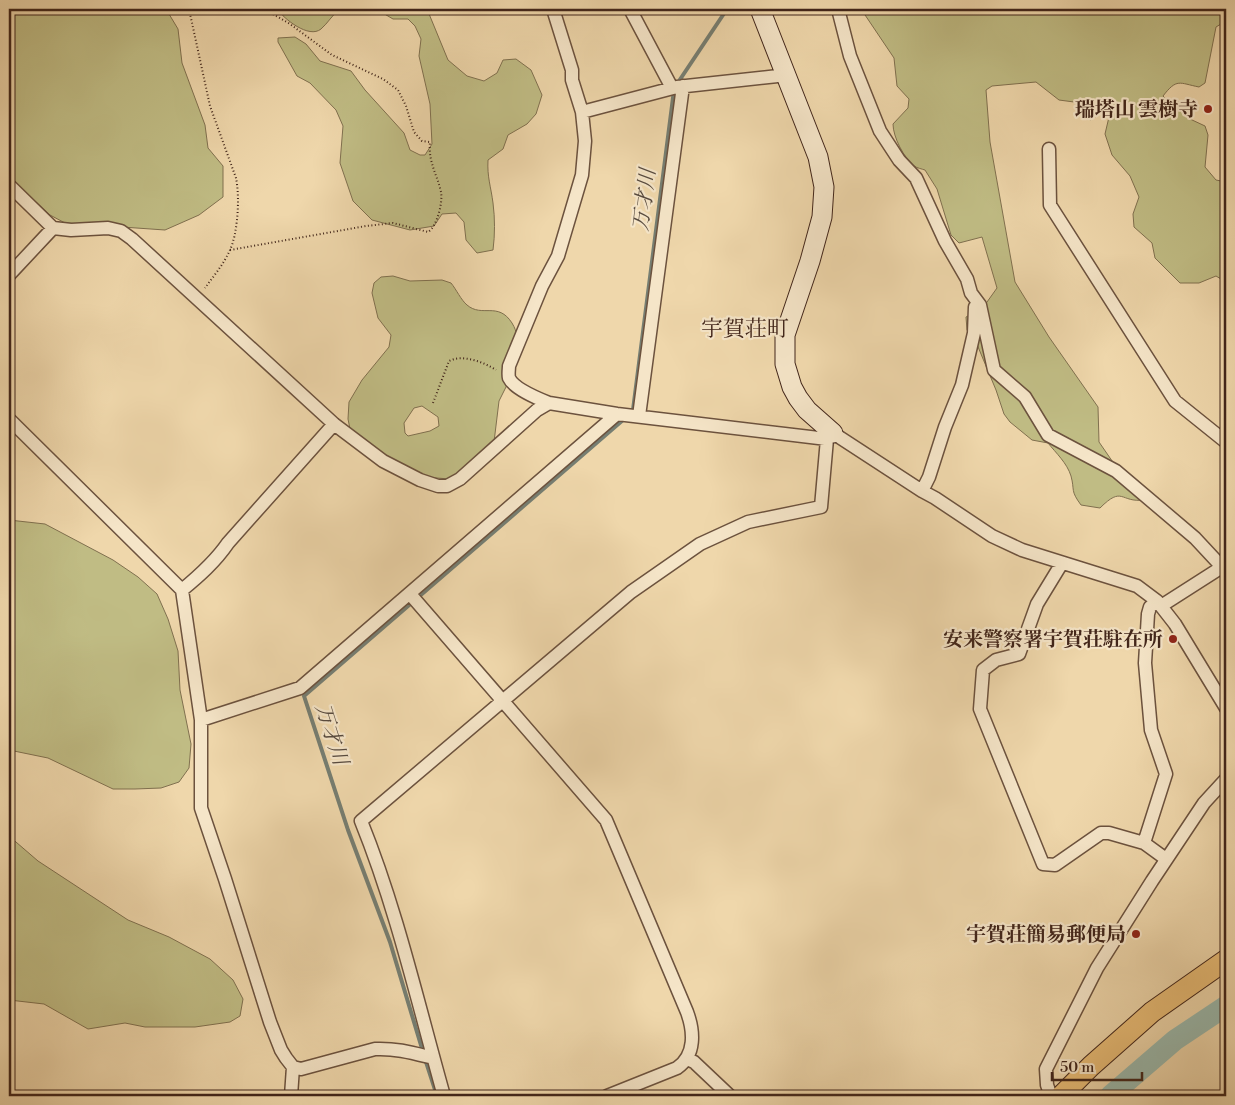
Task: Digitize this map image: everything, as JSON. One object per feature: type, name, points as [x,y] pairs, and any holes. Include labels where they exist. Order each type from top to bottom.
[{"type":"main road","points":[[1061,1096],[1091,1066],[1152,1012],[1226,960]]},
{"type":"street","points":[[553,9],[572,70],[572,80],[582,112],[585,141],[582,175],[558,256],[542,286],[509,366],[508,377],[520,388],[549,403],[617,414],[830,436]]},
{"type":"street","points":[[630,9],[675,87],[639,416]]},
{"type":"street","points":[[760,9],[818,157],[824,188],[822,217],[810,261],[785,335],[785,364],[792,387],[798,398],[830,436],[935,498],[992,536],[1022,550],[1137,586],[1159,603],[1175,624],[1226,708]]},
{"type":"street","points":[[838,9],[850,56],[880,131],[899,160],[916,178],[945,241],[967,280],[974,303],[974,333],[962,385],[945,427],[929,477],[922,491]]},
{"type":"street","points":[[582,112],[675,87],[787,75]]},
{"type":"street","points":[[1050,149],[1050,205],[1175,401],[1226,442]]},
{"type":"street","points":[[9,184],[53,228],[71,230],[108,228],[121,231],[198,298],[334,424],[383,461],[420,480],[445,487],[460,479],[537,410],[549,403]]},
{"type":"street","points":[[9,275],[53,228]]},
{"type":"street","points":[[971,293],[980,305],[994,370],[1025,397],[1048,435],[1116,472],[1195,538],[1225,566],[1150,607],[1145,664],[1151,730],[1166,774],[1144,843]]},
{"type":"street","points":[[201,720],[300,688],[413,598],[617,414]]},
{"type":"street","points":[[9,419],[182,590],[201,720],[201,808],[270,1022],[281,1050],[293,1067],[291,1096]]},
{"type":"street","points":[[182,590],[217,558],[228,543],[334,424]]},
{"type":"street","points":[[444,1096],[426,1056],[407,962],[376,858],[361,821],[631,592],[700,544],[748,522],[821,507],[830,436]]},
{"type":"street","points":[[1062,563],[1037,604],[1019,654],[996,660],[984,670],[980,709],[1043,864],[1055,865],[1101,833],[1109,833],[1144,843],[1166,859]]},
{"type":"street","points":[[413,598],[503,700],[530,735],[606,820],[691,1023],[692,1042],[687,1060],[677,1068],[607,1096]]},
{"type":"street","points":[[1051,1096],[1047,1085],[1046,1069],[1097,968],[1204,803],[1226,779]]},
{"type":"street","points":[[293,1067],[301,1069],[388,1048],[426,1056]]},
{"type":"street","points":[[687,1060],[694,1062],[730,1096]]},
{"type":"path","points":[[189,9],[210,106],[236,178],[238,190],[233,244],[198,298]]},
{"type":"path","points":[[230,250],[393,223],[428,232],[433,229],[438,217],[441,194],[429,154],[430,142],[422,141],[414,132],[406,106],[398,90],[383,79],[359,66],[332,55],[290,24],[264,9]]},
{"type":"path","points":[[433,403],[449,361],[455,358],[463,358],[490,366],[508,377]]},
{"type":"shaded area","points":[[9,9],[166,9],[178,29],[182,63],[205,125],[208,148],[223,166],[223,197],[199,215],[165,230],[65,223],[50,215],[9,177]]},
{"type":"shaded area","points":[[277,9],[340,9],[321,29],[310,32],[285,18]]},
{"type":"shaded area","points":[[376,9],[427,9],[448,60],[467,76],[484,81],[497,73],[503,60],[516,59],[531,70],[542,95],[536,114],[527,124],[508,135],[503,149],[488,160],[494,215],[493,250],[477,253],[466,240],[464,222],[456,213],[442,214],[434,226],[410,230],[372,220],[353,201],[340,163],[343,126],[336,110],[310,83],[297,76],[278,42],[278,38],[295,37],[306,44],[320,61],[351,71],[365,90],[404,133],[410,150],[420,155],[425,155],[432,144],[430,104],[419,56],[421,39],[415,26],[408,19],[393,19]]},
{"type":"shaded area","points":[[861,9],[1226,9],[1226,21],[1216,27],[1205,83],[1199,87],[1183,83],[1175,84],[1163,96],[1168,101],[1185,102],[1190,119],[1205,126],[1208,135],[1205,167],[1216,180],[1226,182],[1226,282],[1216,276],[1199,283],[1180,283],[1155,258],[1152,243],[1134,227],[1133,214],[1139,197],[1130,176],[1112,155],[1105,134],[1109,117],[1105,111],[1090,120],[1074,102],[1059,100],[1036,82],[992,86],[986,90],[990,142],[1015,282],[1049,337],[1098,407],[1099,442],[1128,484],[1144,500],[1118,496],[1113,497],[1100,508],[1081,505],[1074,493],[1069,471],[1058,454],[1048,443],[1032,440],[1010,422],[1004,414],[976,342],[967,330],[966,317],[982,309],[997,288],[982,237],[959,243],[951,235],[937,189],[925,170],[914,166],[906,158],[900,147],[893,124],[908,108],[909,99],[897,86],[894,58]]},
{"type":"shaded area","points":[[393,276],[410,281],[442,280],[451,283],[467,305],[473,309],[496,311],[507,316],[515,330],[517,337],[507,385],[499,401],[494,442],[470,466],[449,479],[425,477],[390,459],[350,429],[348,419],[349,402],[362,380],[389,347],[391,335],[378,318],[372,293],[374,283],[381,277]],"holes":[[[422,406],[438,417],[439,426],[430,431],[408,436],[405,433],[404,423],[414,408]]]},
{"type":"shaded area","points":[[9,520],[45,524],[113,560],[138,577],[157,594],[168,619],[178,651],[180,690],[191,744],[189,768],[179,782],[161,788],[113,789],[48,758],[9,750]]},
{"type":"shaded area","points":[[9,836],[38,861],[128,920],[169,937],[210,959],[233,980],[243,999],[240,1016],[230,1022],[195,1027],[145,1027],[125,1023],[88,1029],[44,1004],[9,1000]]},
{"type":"waterway","name":"万才川","points":[[677,84],[727,9]]},
{"type":"waterway","name":"万才川","points":[[633,410],[674,90]]},
{"type":"waterway","name":"万才川","points":[[423,1052],[390,942],[348,830],[304,696],[623,420]]},
{"type":"waterway","points":[[1110,1096],[1175,1040],[1226,1006]]},
{"type":"waterway","name":"万才川","points":[[425,1059],[437,1096]]},
{"type":"place","name":"瑞塔山 雲樹寺","points":[[1208,109]]},
{"type":"place","name":"安来警察署宇賀荘駐在所","points":[[1173,639]]},
{"type":"place","name":"宇賀荘簡易郵便局","points":[[1136,934]]},
{"type":"district","name":"宇賀荘町","points":[[745,328]]}]
